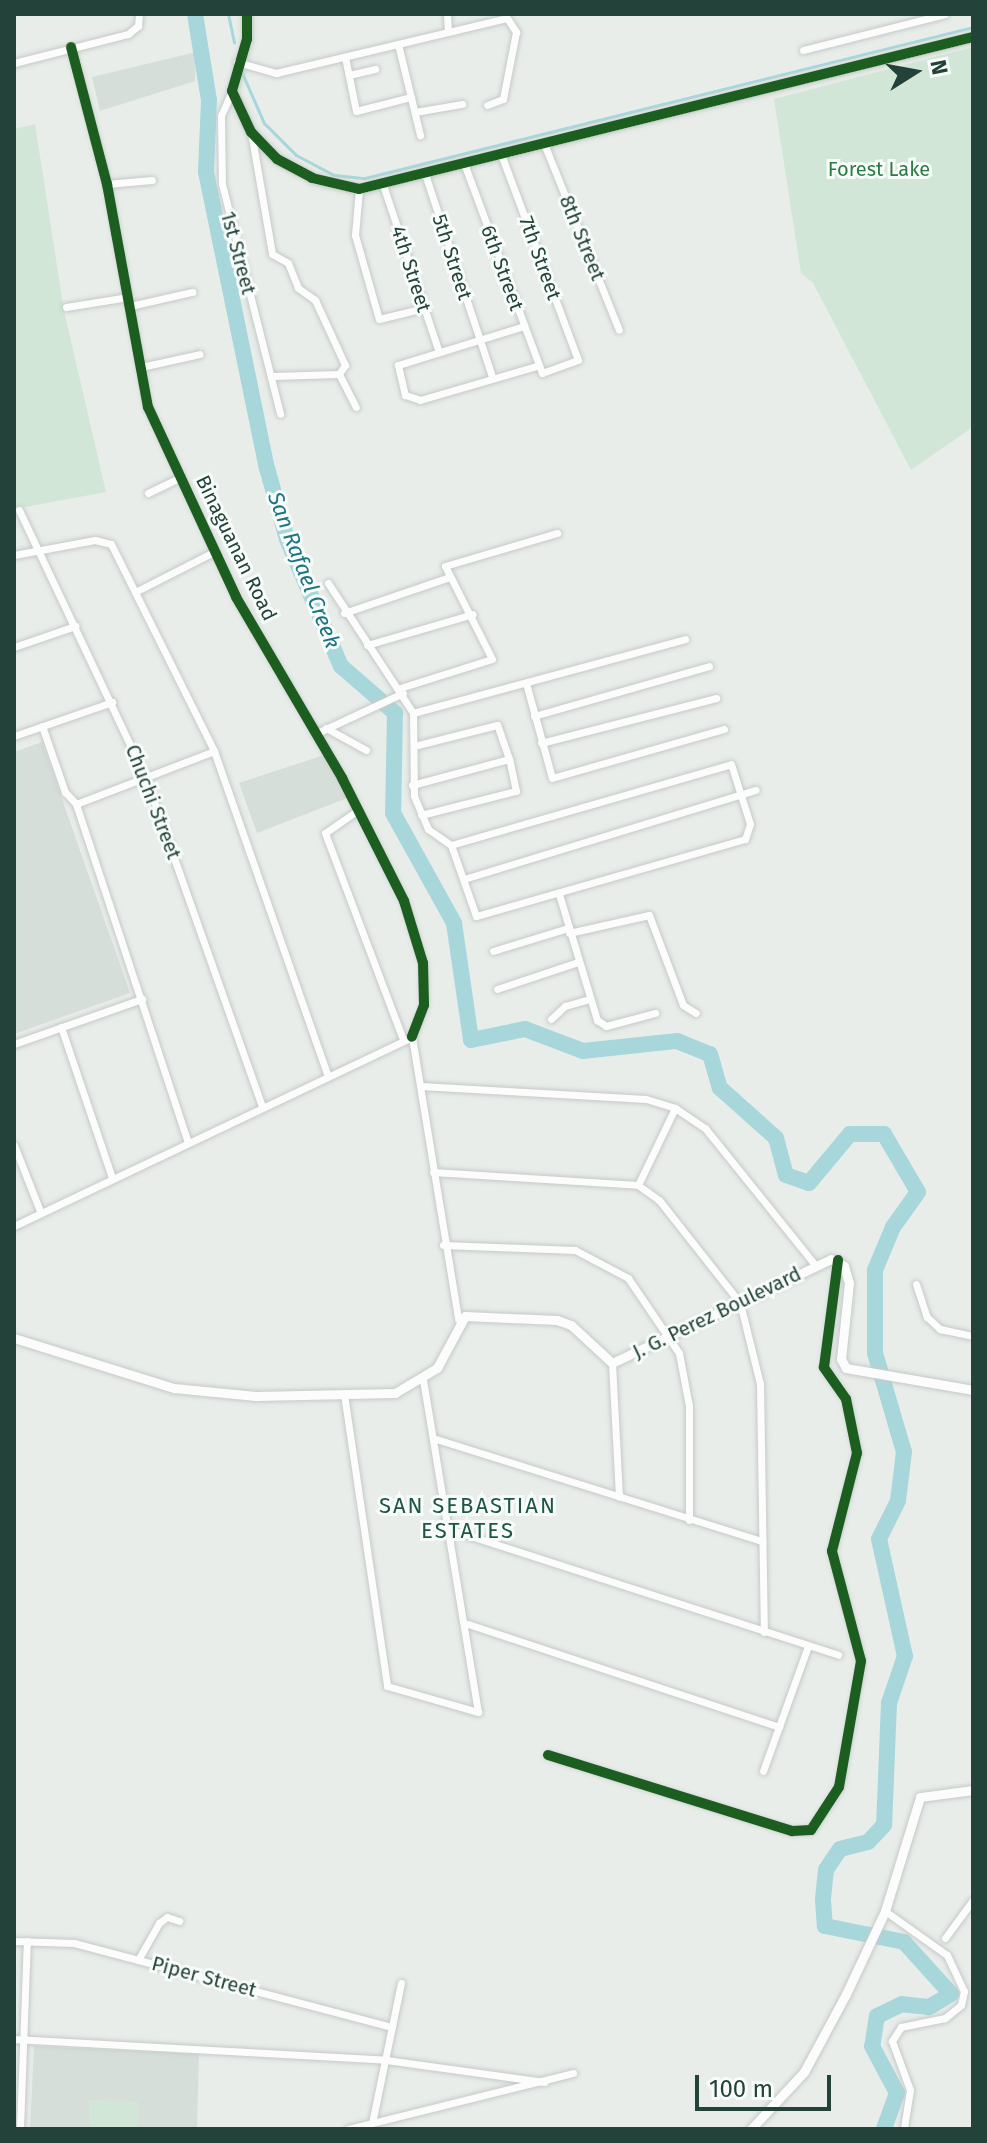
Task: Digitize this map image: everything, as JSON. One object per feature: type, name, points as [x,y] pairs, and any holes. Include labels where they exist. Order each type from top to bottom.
[{"type":"street","points":[[247,14],[247,39],[237,62],[232,91],[251,132],[272,254],[288,263],[298,288],[315,300],[344,357],[339,374],[356,407]]},
{"type":"street","points":[[447,14],[448,32]]},
{"type":"street","points":[[803,50],[945,14]]},
{"type":"street","points":[[14,63],[128,34],[140,16]]},
{"type":"street","points":[[237,62],[276,73],[507,18],[517,24],[503,99],[487,105]]},
{"type":"street","points":[[251,132],[277,159],[312,178],[359,189],[502,157],[973,37]]},
{"type":"street","points":[[398,44],[420,135]]},
{"type":"street","name":"Binaguanan Road","points":[[71,47],[107,184],[151,415],[214,552],[358,810],[404,901],[423,963],[424,1005],[412,1037]]},
{"type":"street","points":[[345,57],[356,111],[411,97]]},
{"type":"street","points":[[349,75],[375,69]]},
{"type":"street","name":"1st Street","points":[[232,91],[221,116],[222,184],[280,414]]},
{"type":"street","points":[[415,112],[462,104]]},
{"type":"street","name":"8th Street","points":[[545,146],[619,330]]},
{"type":"street","name":"7th Street","points":[[502,157],[578,359],[538,368]]},
{"type":"street","name":"6th Street","points":[[465,166],[538,368]]},
{"type":"street","name":"5th Street","points":[[425,174],[492,377]]},
{"type":"street","points":[[107,184],[152,180]]},
{"type":"street","name":"4th Street","points":[[383,185],[439,352]]},
{"type":"street","points":[[359,189],[355,235],[379,319],[424,308]]},
{"type":"street","points":[[130,306],[192,292]]},
{"type":"street","points":[[66,307],[128,297]]},
{"type":"street","points":[[524,326],[398,366],[408,399],[538,368]]},
{"type":"street","points":[[141,367],[200,354]]},
{"type":"street","points":[[272,376],[339,374]]},
{"type":"street","points":[[148,493],[181,477]]},
{"type":"street","name":"Chuchi Street","points":[[19,510],[145,776],[262,1106]]},
{"type":"street","points":[[315,734],[402,690],[490,662],[473,614],[447,578],[448,564],[557,533]]},
{"type":"street","points":[[14,555],[103,540],[111,544],[214,751],[327,1073]]},
{"type":"street","points":[[135,592],[214,552]]},
{"type":"street","points":[[344,613],[447,578]]},
{"type":"street","points":[[328,583],[344,613],[402,690],[413,713],[418,745],[412,785],[421,815],[451,845],[481,918],[745,839],[750,831],[729,763],[451,845]]},
{"type":"street","points":[[367,645],[473,614]]},
{"type":"street","points":[[14,647],[75,626]]},
{"type":"street","points":[[413,713],[685,639]]},
{"type":"street","points":[[534,716],[709,666]]},
{"type":"street","points":[[526,683],[552,778],[724,729]]},
{"type":"street","points":[[541,743],[716,698]]},
{"type":"street","points":[[14,736],[112,702]]},
{"type":"street","points":[[418,745],[497,725],[516,791],[421,815]]},
{"type":"street","points":[[42,726],[65,792],[76,804],[187,1140]]},
{"type":"street","points":[[326,728],[366,750]]},
{"type":"street","points":[[76,804],[214,751]]},
{"type":"street","points":[[412,785],[509,759]]},
{"type":"street","points":[[464,879],[742,797],[756,790]]},
{"type":"street","points":[[358,810],[325,833],[402,1037]]},
{"type":"street","points":[[559,894],[589,999],[606,1026],[655,1013]]},
{"type":"street","points":[[493,951],[569,930],[649,915],[683,1005],[696,1013]]},
{"type":"street","points":[[497,989],[578,962]]},
{"type":"street","points":[[14,1044],[142,999]]},
{"type":"street","points":[[551,1019],[565,1006],[589,999]]},
{"type":"street","points":[[61,1027],[112,1178]]},
{"type":"street","points":[[14,1226],[402,1037],[412,1037],[443,1245],[458,1319],[449,1354],[423,1381],[395,1393],[256,1396],[174,1388],[14,1338]]},
{"type":"street","points":[[421,1086],[646,1099],[675,1108],[705,1128],[815,1265]]},
{"type":"street","points":[[638,1185],[675,1108]]},
{"type":"street","points":[[14,1145],[40,1211]]},
{"type":"street","points":[[433,1172],[638,1185],[659,1200],[740,1303],[760,1384],[764,1632]]},
{"type":"street","points":[[443,1245],[575,1250],[600,1258],[628,1278],[672,1335],[689,1406],[689,1520]]},
{"type":"street","points":[[838,1260],[849,1283],[841,1359],[853,1373],[973,1390]]},
{"type":"street","points":[[548,1755],[792,1831],[811,1830],[839,1787],[861,1661],[832,1551],[857,1453],[846,1399],[824,1367],[838,1260]]},
{"type":"street","name":"J. G. Perez Boulevard","points":[[458,1319],[473,1314],[557,1320],[571,1325],[612,1363],[815,1265],[838,1260]]},
{"type":"street","points":[[916,1284],[917,1302],[933,1323],[973,1336]]},
{"type":"street","points":[[612,1363],[619,1497]]},
{"type":"street","points":[[344,1394],[387,1686],[478,1712],[468,1624],[423,1381]]},
{"type":"street","points":[[436,1439],[762,1541]]},
{"type":"street","points":[[452,1530],[838,1655]]},
{"type":"street","points":[[468,1624],[779,1727]]},
{"type":"street","points":[[763,1771],[808,1646]]},
{"type":"street","points":[[751,2129],[813,2053],[870,1944],[884,1914],[920,1797],[973,1790]]},
{"type":"street","points":[[945,1938],[973,1900]]},
{"type":"street","points":[[884,1914],[947,1955],[964,1991],[961,2005],[945,2018],[901,2027],[892,2041],[910,2090],[904,2129]]},
{"type":"street","points":[[138,1960],[159,1923],[167,1917],[179,1921]]},
{"type":"street","name":"Piper Street","points":[[14,1941],[74,1943],[392,2027]]},
{"type":"street","points":[[20,2129],[27,1941]]},
{"type":"street","points":[[372,2123],[401,1983]]},
{"type":"street","points":[[14,2039],[386,2060],[544,2082]]},
{"type":"street","points":[[348,2129],[573,2073]]},
{"type":"shaded area","points":[[196,52],[195,81],[100,111],[92,77]]},
{"type":"shaded area","points":[[42,742],[130,993],[14,1034],[14,752]]},
{"type":"shaded area","points":[[324,755],[350,797],[257,833],[239,783]]},
{"type":"shaded area","points":[[34,2046],[199,2054],[197,2129],[30,2129]]},
{"type":"green space","name":"Forest Lake","points":[[973,47],[973,427],[911,470],[813,283],[801,273],[774,99]]},
{"type":"green space","points":[[35,124],[64,311],[106,492],[14,509],[14,129]]},
{"type":"green space","points":[[89,2100],[138,2101],[137,2129],[89,2129]]},
{"type":"waterway","name":"San Rafael Creek","points":[[195,14],[209,100],[206,172],[267,468],[287,539],[341,666],[395,713],[393,813],[454,923],[471,1040],[525,1029],[583,1051],[677,1041],[710,1054],[720,1088],[776,1138],[786,1175],[809,1183],[850,1134],[884,1134],[918,1192],[893,1227],[875,1270],[875,1353],[904,1452],[898,1501],[879,1539],[905,1656],[889,1703],[884,1825],[868,1842],[840,1849],[826,1870],[823,1900],[825,1926],[904,1942],[951,1994],[929,2007],[902,2004],[877,2016],[872,2046],[897,2093],[884,2129]]},
{"type":"waterway","points":[[228,14],[234,42]]},
{"type":"waterway","points":[[242,73],[264,123],[296,155],[334,175],[365,178],[973,27]]},
{"type":"cycle path","points":[[247,14],[247,39],[232,91],[251,132],[277,159],[312,178],[359,189],[973,37]]},
{"type":"cycle path","points":[[71,47],[107,184],[148,407],[236,597],[342,778],[404,901],[423,963],[424,1005],[412,1037]]},
{"type":"cycle path","points":[[548,1755],[792,1831],[811,1830],[839,1787],[861,1661],[832,1551],[857,1453],[846,1399],[824,1367],[838,1260]]},
{"type":"district","name":"SAN SEBASTIAN ESTATES","points":[[468,1518]]}]
